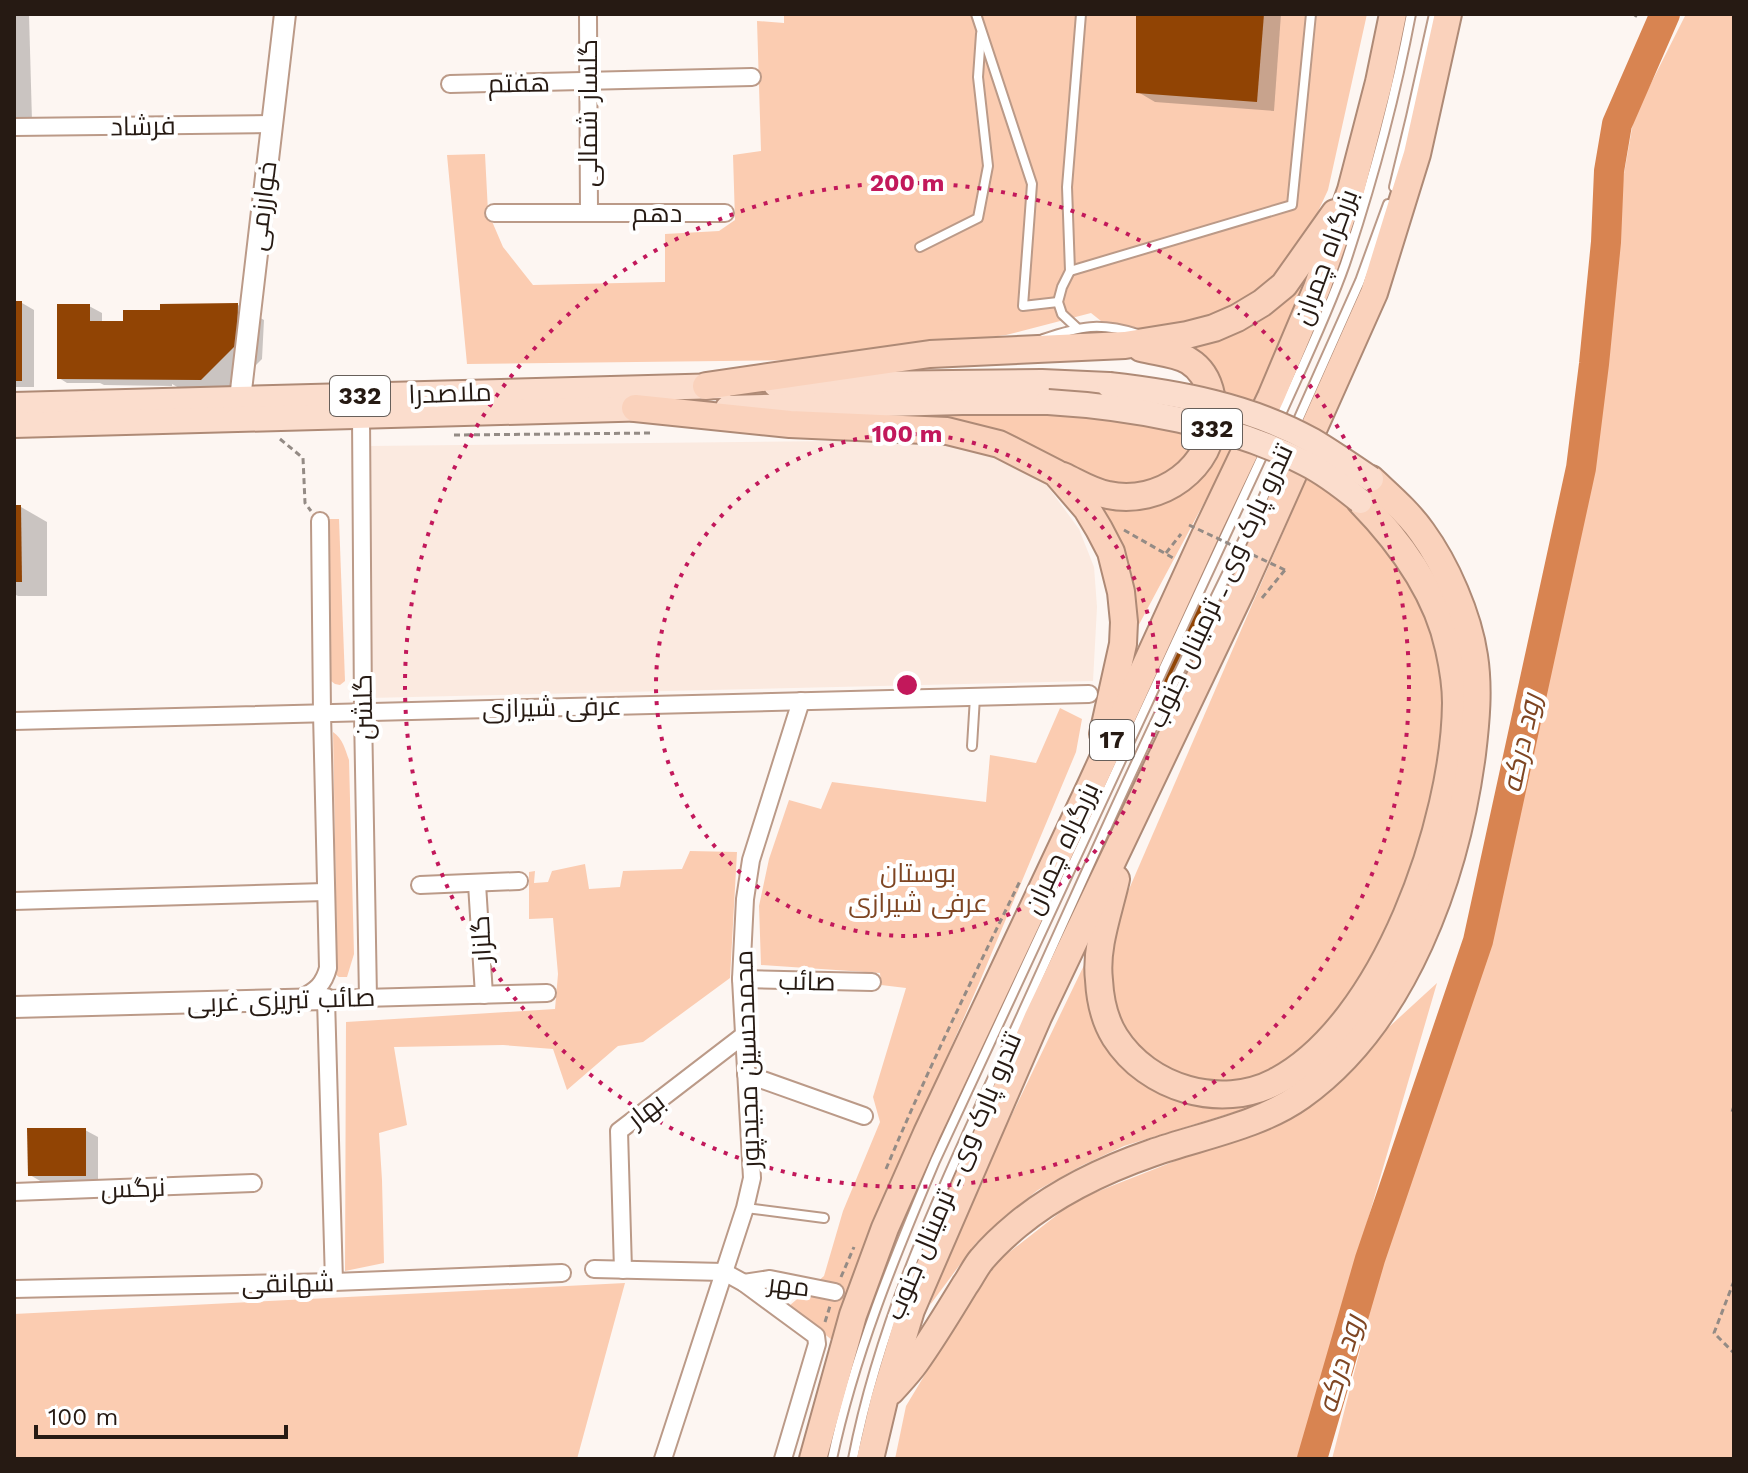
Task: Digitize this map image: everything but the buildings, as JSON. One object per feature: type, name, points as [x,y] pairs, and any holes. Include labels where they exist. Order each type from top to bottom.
[{"type":"highway","name":"بزرگراه چمران","points":[[813,1459],[853,1315],[885,1228],[1271,397],[1317,288],[1351,190],[1393,14]]},
{"type":"highway","name":"بزرگراه چمران","points":[[870,1459],[911,1310],[1038,1017],[1241,591],[1374,293],[1417,154],[1448,14]]},
{"type":"highway","points":[[706,386],[930,354],[1125,345],[1214,328],[1262,303],[1284,285],[1351,190]]},
{"type":"highway","points":[[635,408],[790,424],[947,431],[999,444],[1091,490],[1110,495],[1150,494],[1171,486],[1200,460],[1210,438],[1215,412],[1209,384],[1201,371],[1187,359],[1125,345]]},
{"type":"highway","points":[[1056,473],[1087,509],[1111,552],[1121,592],[1123,644],[1091,785]]},
{"type":"highway","points":[[1123,841],[1099,956],[1098,976],[1107,1020],[1129,1056],[1155,1076],[1175,1086],[1198,1093],[1221,1095],[1249,1092],[1275,1082],[1327,1042],[1369,987],[1401,928],[1443,804],[1454,738],[1454,674],[1438,614],[1416,569],[1366,490]]},
{"type":"highway","points":[[884,1400],[914,1365],[982,1260],[1016,1226],[1051,1200],[1111,1169],[1261,1117],[1298,1098],[1330,1074],[1351,1052],[1375,1022],[1414,955],[1460,825],[1478,694],[1474,655],[1465,619],[1438,558],[1422,532],[1400,506],[1366,490]]},
{"type":"main road","name":"332","points":[[790,396],[1042,382],[1109,385],[1195,398],[1259,417],[1312,441],[1366,490]]},
{"type":"main road","name":"ملاصدرا","points":[[14,405],[706,386],[790,396]]},
{"type":"main road","name":"ملاصدرا","points":[[14,425],[635,408],[790,396]]},
{"type":"main road","name":"332","points":[[790,396],[1048,402],[1118,408],[1191,423],[1251,440],[1303,462],[1335,481],[1366,490]]},
{"type":"street","name":"خوارزمی","points":[[240,399],[285,14]]},
{"type":"street","name":"گلسار شمالی","points":[[588,14],[589,213]]},
{"type":"street","name":"هفتم","points":[[450,84],[752,77]]},
{"type":"street","name":"فرشاد","points":[[14,127],[272,124]]},
{"type":"street","name":"دهم","points":[[494,213],[725,213]]},
{"type":"street","name":"گلشن","points":[[361,416],[368,998]]},
{"type":"street","name":"گلشن","points":[[298,1000],[319,988],[328,968],[320,521]]},
{"type":"street","name":"عرفی شیرازی","points":[[14,721],[1089,694]]},
{"type":"street","name":"محمدحسین مجیدپور","points":[[663,1459],[752,1178],[741,979],[745,899],[751,860],[801,701]]},
{"type":"street","name":"گلزار","points":[[420,885],[519,881]]},
{"type":"street","name":"گلزار","points":[[477,884],[484,995]]},
{"type":"street","points":[[14,901],[325,892]]},
{"type":"street","name":"صائب","points":[[741,979],[872,982]]},
{"type":"street","name":"صائب تبریزی غربی","points":[[14,1007],[547,993]]},
{"type":"street","points":[[326,999],[334,1282]]},
{"type":"street","name":"بهار","points":[[623,1270],[619,1131],[744,1035]]},
{"type":"street","points":[[746,1074],[864,1116]]},
{"type":"street","name":"نرگس","points":[[14,1192],[253,1183]]},
{"type":"street","points":[[594,1269],[724,1272],[816,1336],[817,1344],[783,1459]]},
{"type":"street","name":"شهانقی","points":[[14,1289],[562,1273]]},
{"type":"street","name":"مهر","points":[[744,1283],[770,1279],[835,1292]]},
{"type":"lane","points":[[976,14],[1032,184],[1023,306],[1058,302]]},
{"type":"lane","points":[[1077,328],[1062,314],[1058,302],[1070,271],[1067,187],[1081,14]]},
{"type":"lane","points":[[1070,271],[1292,205],[1311,14]]},
{"type":"lane","points":[[1273,430],[1344,267],[1371,178],[1411,14]]},
{"type":"lane","name":"تندرو پارک وی ـ ترمینال جنوب","points":[[853,1459],[862,1411],[884,1340],[958,1154],[1360,281],[1391,197],[1434,14]]},
{"type":"lane","points":[[920,247],[978,218],[988,166],[978,77],[981,30]]},
{"type":"lane","points":[[1019,350],[1044,338],[1094,325],[1112,327],[1158,341]]},
{"type":"lane","points":[[832,1459],[869,1323],[935,1161],[1267,444]]},
{"type":"lane","points":[[972,746],[975,697]]},
{"type":"lane","points":[[745,1208],[824,1218]]},
{"type":"path","points":[[256,419],[303,458],[305,503],[320,521]]},
{"type":"path","points":[[455,435],[658,433]]},
{"type":"path","points":[[1087,509],[1166,553],[1181,534]]},
{"type":"path","points":[[1189,525],[1285,570],[1260,600]]},
{"type":"path","points":[[1734,1106],[1734,1113]]},
{"type":"path","points":[[1734,1281],[1714,1333],[1734,1353]]},
{"type":"shaded area","points":[[941,440],[999,456],[1046,484],[1079,529],[1094,567],[1097,607],[1093,681],[369,698],[367,446]]},
{"type":"green space","points":[[784,14],[1367,14],[1328,190],[1301,248],[1271,283],[1222,315],[1150,330],[1101,321],[1091,313],[1006,335],[810,360],[467,364],[447,155],[485,154],[488,212],[503,247],[533,285],[665,282],[665,234],[719,231],[735,220],[733,155],[761,151],[757,21],[784,23]]},
{"type":"green space","points":[[1686,14],[1734,14],[1734,1459],[1332,1459],[1513,754],[1579,428],[1634,117]]},
{"type":"green space","points":[[1316,249],[1258,405],[1220,392],[1167,347],[1202,339]]},
{"type":"green space","points":[[1018,410],[1151,422],[1200,433],[1187,461],[1171,476],[1120,490],[1024,446],[799,419]]},
{"type":"green space","points":[[1219,437],[1236,443],[1135,632],[1080,493],[1118,506]]},
{"type":"green space","points":[[1309,473],[1329,485],[1392,548],[1441,648],[1446,749],[1418,856],[1369,971],[1307,1049],[1248,1082],[1198,1083],[1153,1063],[1122,1032],[1106,978],[1117,917]]},
{"type":"green space","points":[[329,519],[339,519],[345,681],[340,685],[331,681],[326,524]]},
{"type":"green space","name":"بوستان عرفی شیرازی","points":[[1060,708],[1082,719],[1076,752],[869,1234],[832,1340],[789,1306],[824,1276],[843,1211],[880,1122],[873,1097],[906,988],[881,985],[880,973],[761,965],[759,906],[769,859],[789,800],[821,809],[832,782],[986,802],[990,755],[1036,763]]},
{"type":"green space","points":[[333,732],[341,741],[349,760],[354,954],[347,977],[335,974]]},
{"type":"green space","points":[[690,851],[737,852],[730,978],[643,1042],[618,1046],[567,1090],[553,1049],[503,1045],[394,1047],[407,1125],[379,1133],[384,1263],[345,1271],[346,1022],[555,1009],[558,974],[553,918],[529,919],[529,872],[535,871],[534,883],[548,882],[552,871],[585,864],[589,889],[620,887],[623,871],[682,869]]},
{"type":"green space","points":[[1088,957],[1134,1071],[1274,1095],[1241,1110],[1124,1146],[1038,1190],[976,1243],[930,1305],[949,1245]]},
{"type":"green space","points":[[1437,983],[1298,1459],[895,1459],[906,1406],[989,1268],[1076,1200],[1294,1114]]},
{"type":"green space","points":[[625,1283],[577,1459],[14,1459],[14,1314]]},
{"type":"waterway","name":"رود درکه","points":[[1312,1459],[1370,1259],[1478,941],[1581,468],[1606,242],[1609,171],[1617,124],[1665,14]]}]
